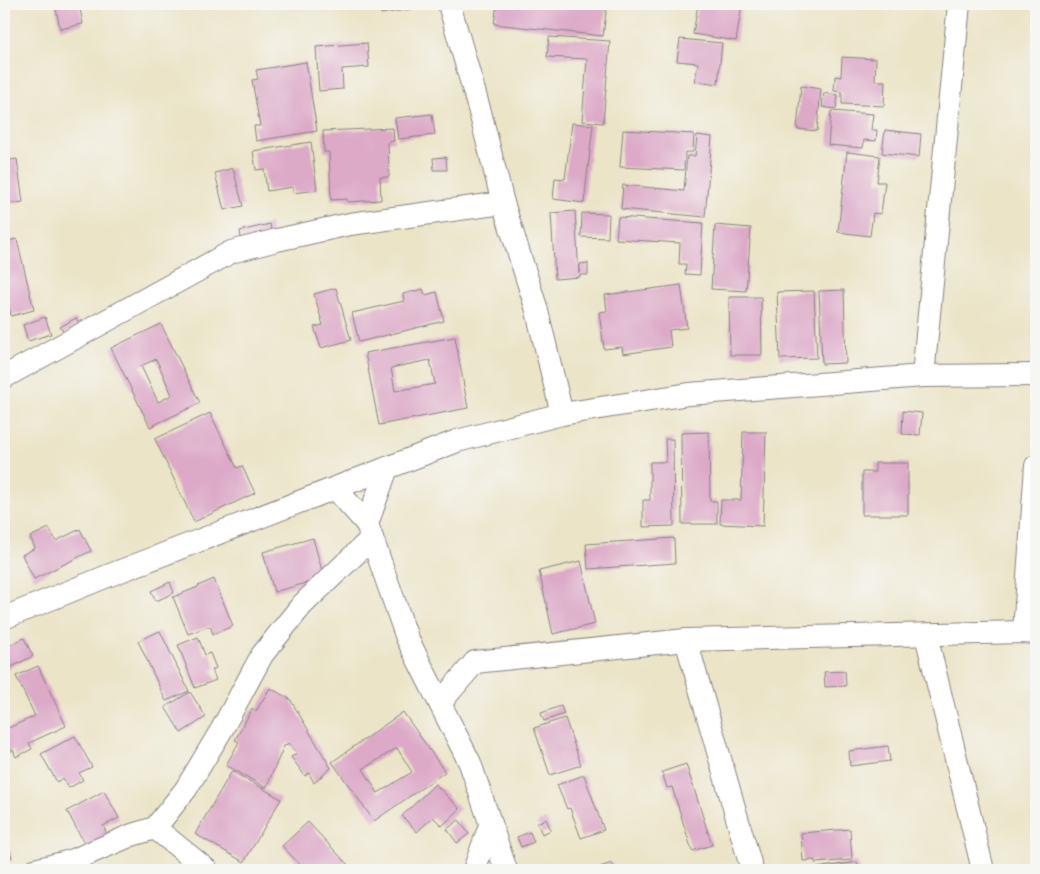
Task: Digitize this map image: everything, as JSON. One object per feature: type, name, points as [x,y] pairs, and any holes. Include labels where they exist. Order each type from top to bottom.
[{"type":"street","points":[[449,4],[480,112],[502,203],[536,307],[562,414]]},
{"type":"street","points":[[923,376],[959,4]]},
{"type":"street","points":[[4,377],[231,252],[350,224],[502,203]]},
{"type":"street","points":[[4,618],[110,574],[458,440],[562,414],[689,394],[923,376],[1036,375]]},
{"type":"street","points":[[440,702],[476,662],[686,640],[1030,632],[1036,466]]},
{"type":"street","points":[[35,870],[71,861],[132,835],[156,828],[186,789],[222,730],[262,655],[302,605],[370,531],[387,468]]},
{"type":"street","points":[[335,488],[370,531],[407,638],[470,763],[506,870]]},
{"type":"street","points":[[926,635],[983,870]]},
{"type":"street","points":[[686,640],[752,870]]},
{"type":"street","points":[[474,870],[491,823]]},
{"type":"street","points":[[156,828],[207,870]]},
{"type":"building","points":[[55,4],[79,4],[83,24],[60,29]]},
{"type":"building","points":[[380,4],[410,4],[411,9],[381,14]]},
{"type":"building","points":[[497,4],[607,4],[603,36],[494,24]]},
{"type":"building","points":[[698,4],[742,4],[736,41],[693,34]]},
{"type":"building","points":[[549,37],[610,41],[603,123],[582,121],[587,59],[547,57]]},
{"type":"building","points":[[680,39],[722,43],[718,84],[695,81],[698,63],[677,61]]},
{"type":"building","points":[[367,43],[369,67],[342,69],[343,89],[319,91],[316,47]]},
{"type":"building","points":[[842,57],[876,59],[875,81],[885,81],[884,106],[842,104],[842,92],[834,91],[835,76],[841,77]]},
{"type":"building","points":[[306,62],[317,131],[256,141],[254,126],[260,126],[252,80],[258,79],[256,70]]},
{"type":"building","points":[[801,86],[821,89],[817,131],[797,129]]},
{"type":"building","points":[[824,93],[838,95],[836,109],[822,107]]},
{"type":"building","points":[[831,111],[873,114],[871,130],[877,130],[876,141],[864,140],[863,148],[828,145]]},
{"type":"building","points":[[432,114],[435,135],[398,139],[395,118]]},
{"type":"building","points":[[572,123],[593,125],[584,203],[553,199],[555,178],[565,179]]},
{"type":"building","points":[[393,128],[394,141],[388,142],[389,177],[380,177],[381,200],[347,202],[347,199],[331,200],[329,152],[324,152],[323,131]]},
{"type":"building","points":[[623,130],[694,134],[693,152],[685,152],[684,170],[620,167]]},
{"type":"building","points":[[885,130],[921,134],[919,157],[882,153]]},
{"type":"building","points":[[697,135],[712,137],[705,217],[621,209],[623,185],[684,191],[687,156],[695,156]]},
{"type":"building","points":[[311,142],[317,190],[293,193],[293,187],[267,191],[264,169],[256,170],[253,151]]},
{"type":"building","points":[[847,152],[880,156],[877,182],[885,182],[881,214],[873,213],[870,236],[838,232]]},
{"type":"building","points":[[446,157],[447,170],[434,170],[433,158]]},
{"type":"building","points":[[17,159],[23,202],[4,204],[4,161]]},
{"type":"building","points":[[233,168],[243,206],[224,210],[215,173]]},
{"type":"building","points":[[575,211],[579,273],[580,264],[588,263],[588,275],[555,279],[551,213]]},
{"type":"building","points":[[582,213],[609,214],[608,238],[581,237]]},
{"type":"building","points":[[618,217],[703,223],[700,275],[685,274],[686,264],[679,264],[680,243],[616,239]]},
{"type":"building","points":[[270,224],[273,238],[242,245],[240,231]]},
{"type":"building","points":[[715,225],[751,228],[746,291],[711,289]]},
{"type":"building","points":[[17,239],[34,310],[11,316],[4,284],[4,242]]},
{"type":"building","points":[[681,285],[687,328],[669,330],[671,347],[623,354],[622,347],[604,349],[599,312],[607,311],[605,295]]},
{"type":"building","points":[[336,288],[351,340],[321,348],[314,327],[323,325],[314,294]]},
{"type":"building","points":[[423,289],[425,295],[437,292],[444,321],[359,342],[352,313],[404,301],[403,294]]},
{"type":"building","points":[[844,290],[846,363],[822,364],[819,291]]},
{"type":"building","points":[[814,291],[817,358],[780,359],[777,292]]},
{"type":"building","points":[[729,297],[761,297],[762,355],[730,355]]},
{"type":"building","points":[[45,317],[51,334],[28,341],[23,325]]},
{"type":"building","points":[[76,318],[80,325],[64,333],[60,327]]},
{"type":"building","points":[[161,324],[200,403],[150,427],[111,348]],"holes":[[[156,359],[172,395],[158,402],[141,366]]]},
{"type":"building","points":[[455,337],[468,408],[379,425],[365,353]],"holes":[[[430,360],[435,384],[395,391],[391,368]]]},
{"type":"building","points":[[903,411],[922,413],[920,435],[902,434]]},
{"type":"building","points":[[210,413],[237,468],[242,466],[255,493],[194,522],[155,439]]},
{"type":"building","points":[[709,432],[710,501],[717,501],[717,524],[682,524],[681,433]]},
{"type":"building","points":[[743,432],[766,432],[763,526],[720,524],[721,500],[741,500]]},
{"type":"building","points":[[665,439],[673,439],[674,526],[643,527],[643,500],[650,500],[650,462],[666,462]]},
{"type":"building","points":[[875,463],[908,463],[908,515],[862,515],[862,472],[875,472]]},
{"type":"building","points":[[49,528],[56,541],[80,529],[91,551],[34,579],[22,555],[35,548],[30,537]]},
{"type":"building","points":[[313,538],[324,578],[274,592],[263,552]]},
{"type":"building","points":[[674,538],[675,563],[588,569],[586,544]]},
{"type":"building","points":[[581,561],[595,624],[553,634],[539,571]]},
{"type":"building","points":[[214,579],[233,626],[213,634],[210,626],[188,634],[173,597]]},
{"type":"building","points":[[170,582],[174,593],[156,601],[151,591]]},
{"type":"building","points":[[160,631],[189,691],[166,701],[138,641]]},
{"type":"building","points":[[198,637],[205,655],[210,653],[216,668],[212,670],[216,680],[195,688],[178,645]]},
{"type":"building","points":[[24,638],[33,656],[4,671],[4,648]]},
{"type":"building","points":[[38,666],[66,726],[29,743],[32,749],[16,757],[13,750],[4,755],[4,730],[35,716],[16,676]]},
{"type":"building","points":[[845,671],[846,686],[825,687],[824,672]]},
{"type":"building","points":[[270,688],[290,699],[331,768],[314,783],[309,773],[305,776],[291,757],[297,753],[289,743],[284,746],[266,788],[226,765],[239,742],[235,740],[252,709],[256,711]]},
{"type":"building","points":[[190,692],[206,717],[181,733],[165,707]]},
{"type":"building","points":[[561,706],[564,714],[544,721],[541,713]]},
{"type":"building","points":[[403,712],[445,772],[374,821],[332,762]],"holes":[[[397,748],[412,772],[378,793],[363,769]]]},
{"type":"building","points":[[565,718],[581,765],[550,775],[534,728]]},
{"type":"building","points":[[75,736],[92,767],[79,773],[83,780],[69,788],[63,778],[57,782],[41,754]]},
{"type":"building","points":[[888,746],[890,761],[850,766],[849,751]]},
{"type":"building","points":[[686,764],[712,845],[692,851],[672,787],[667,788],[662,772]]},
{"type":"building","points":[[232,771],[281,799],[244,862],[195,834]]},
{"type":"building","points":[[584,775],[604,830],[581,838],[570,808],[567,809],[557,785]]},
{"type":"building","points":[[435,784],[460,809],[442,826],[433,817],[417,832],[402,816]]},
{"type":"building","points":[[104,791],[119,818],[103,826],[109,838],[88,850],[67,811]]},
{"type":"building","points":[[546,819],[551,830],[542,834],[537,823]]},
{"type":"building","points":[[459,820],[469,834],[457,843],[447,829]]},
{"type":"building","points":[[308,822],[349,866],[344,870],[302,870],[304,869],[282,846]]},
{"type":"building","points":[[850,829],[852,860],[815,863],[815,860],[803,861],[801,833]]},
{"type":"building","points":[[530,832],[534,842],[521,847],[517,837]]},
{"type":"building","points":[[6,838],[12,858],[4,861],[4,839]]},
{"type":"building","points":[[857,862],[859,870],[816,870],[816,868]]},
{"type":"building","points":[[612,863],[614,870],[591,870]]}]
